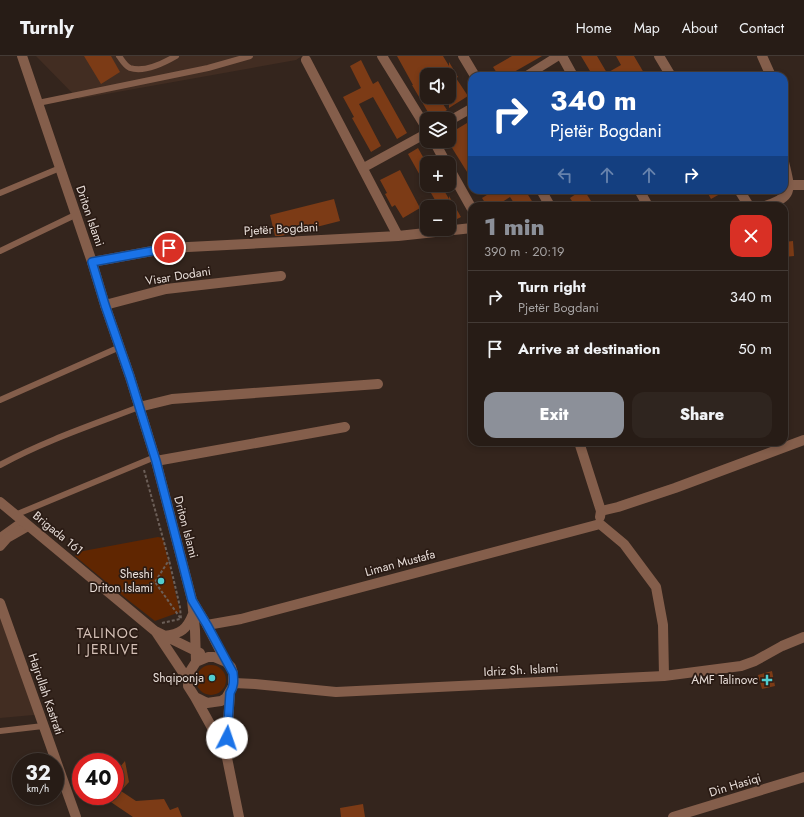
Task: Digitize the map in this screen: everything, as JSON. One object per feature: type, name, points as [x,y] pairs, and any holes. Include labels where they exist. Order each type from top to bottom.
[{"type":"street","name":"Driton Islami","points":[[22,56],[92,262],[156,459],[192,600],[196,662],[188,673],[188,680]]},
{"type":"street","points":[[382,56],[420,118]]},
{"type":"street","points":[[463,56],[473,72]]},
{"type":"street","points":[[532,72],[558,56]]},
{"type":"street","points":[[562,56],[571,72]]},
{"type":"street","points":[[659,56],[669,72]]},
{"type":"street","points":[[762,56],[769,72]]},
{"type":"street","points":[[306,60],[398,236]]},
{"type":"street","points":[[456,117],[468,110]]},
{"type":"street","points":[[363,168],[420,137]]},
{"type":"street","points":[[456,180],[468,202]]},
{"type":"street","points":[[788,180],[788,191]]},
{"type":"street","points":[[789,185],[804,185]]},
{"type":"street","points":[[774,202],[781,199],[785,194]]},
{"type":"street","name":"Pjetër Bogdani","points":[[92,262],[169,248],[398,236],[468,228]]},
{"type":"street","name":"Visar Dodani","points":[[105,305],[166,289],[281,276]]},
{"type":"street","points":[[139,407],[172,399],[378,384]]},
{"type":"street","points":[[156,459],[345,427]]},
{"type":"street","points":[[788,446],[804,440]]},
{"type":"street","points":[[580,446],[601,511],[600,524],[624,544],[656,587],[663,625],[664,676]]},
{"type":"street","points":[[601,511],[618,507],[675,488],[788,446]]},
{"type":"street","name":"Brigada 161","points":[[0,502],[155,631],[208,657]]},
{"type":"street","points":[[0,546],[22,521]]},
{"type":"street","name":"Liman Mustafa","points":[[207,625],[241,619],[600,524]]},
{"type":"street","name":"Driton Islami","points":[[192,600],[233,673],[234,683]]},
{"type":"street","name":"Hajrullah Kastrati","points":[[0,603],[76,817]]},
{"type":"street","points":[[164,636],[173,635],[185,629],[193,614]]},
{"type":"street","name":"Brigada 161","points":[[155,631],[188,680]]},
{"type":"street","name":"Idriz Sh. Islami","points":[[234,683],[336,692],[664,676],[741,666],[755,661],[782,646],[804,637]]},
{"type":"street","points":[[196,662],[208,657],[214,657],[226,662]]},
{"type":"street","points":[[188,680],[188,686],[226,753]]},
{"type":"street","points":[[234,683],[230,693],[226,753],[239,817]]},
{"type":"street","points":[[196,698],[208,703],[214,703],[220,701],[230,693]]},
{"type":"street","name":"Din Hasiqi","points":[[673,817],[804,777]]},
{"type":"lane","points":[[119,56],[129,67],[138,69],[147,68],[165,62],[176,56]]},
{"type":"lane","points":[[38,103],[208,68],[250,56]]},
{"type":"lane","points":[[0,194],[60,168]]},
{"type":"lane","points":[[0,251],[75,215]]},
{"type":"lane","points":[[0,400],[120,347]]},
{"type":"lane","points":[[0,465],[22,453],[64,434],[139,407]]},
{"type":"lane","points":[[0,536],[22,521],[156,459]]},
{"type":"lane","points":[[0,731],[43,726]]},
{"type":"path","points":[[143,465],[169,560],[180,607],[181,619],[155,582]]},
{"type":"path","points":[[110,592],[142,588],[155,582],[169,560]]},
{"type":"shaded area","points":[[36,56],[302,56],[296,60],[78,99]]},
{"type":"shaded area","points":[[158,537],[163,538],[180,612],[155,621],[75,556],[78,552]]},
{"type":"shaded area","points":[[0,602],[44,714],[0,718]]},
{"type":"shaded area","points":[[211,665],[222,669],[226,680],[222,691],[211,695],[200,691],[196,680],[200,669]]},
{"type":"building","points":[[84,56],[111,56],[120,72],[101,84]]},
{"type":"building","points":[[397,56],[443,56],[449,66],[449,62],[453,68],[420,68],[420,99]]},
{"type":"building","points":[[512,56],[542,56],[514,72],[496,72],[493,67]]},
{"type":"building","points":[[581,56],[597,56],[606,72],[591,72]]},
{"type":"building","points":[[616,56],[634,56],[643,72],[609,72],[621,65]]},
{"type":"building","points":[[361,60],[373,84],[378,81],[407,133],[397,139],[373,97],[359,104],[381,146],[371,152],[352,118],[354,117],[343,97],[361,88],[350,66]]},
{"type":"building","points":[[456,78],[468,96],[456,104]]},
{"type":"building","points":[[423,104],[443,104],[447,110],[444,112],[428,112]]},
{"type":"building","points":[[449,104],[455,104],[449,108]]},
{"type":"building","points":[[468,122],[468,174],[452,148],[456,148],[456,127],[457,129]]},
{"type":"building","points":[[418,148],[422,156],[420,156],[420,175],[408,154]]},
{"type":"building","points":[[400,170],[420,208],[403,218],[395,205],[392,207],[380,180]]},
{"type":"building","points":[[445,192],[449,199],[435,200],[431,193]]},
{"type":"building","points":[[488,194],[528,194],[532,202],[513,202],[510,197],[502,202],[484,202],[482,198]]},
{"type":"building","points":[[576,194],[587,194],[591,201],[572,202],[570,198]]},
{"type":"building","points":[[708,194],[720,194],[711,199]]},
{"type":"building","points":[[334,199],[340,221],[281,236],[275,236],[270,215]]},
{"type":"building","points":[[456,208],[461,217],[456,220]]},
{"type":"building","points":[[793,241],[794,256],[788,257],[788,242]]},
{"type":"building","name":"AMF Talinovc","points":[[772,671],[775,686],[762,689],[758,675]]},
{"type":"building","points":[[125,761],[129,782],[124,788]]},
{"type":"building","points":[[124,793],[136,801],[164,799],[170,810],[178,807],[182,817],[133,817],[115,805],[124,805]]},
{"type":"building","points":[[363,804],[365,817],[341,817],[340,808]]},
{"type":"place","name":"Sheshi Driton Islami","points":[[161,581]]},
{"type":"place","name":"Shqiponja","points":[[212,678]]},
{"type":"place","name":"AMF Talinovc","points":[[767,680]]},
{"type":"district","name":"TALINOC I JERLIVE","points":[[108,642]]},
{"type":"route","points":[[169,248],[92,262],[156,461],[170,520],[192,600],[233,673],[234,680],[230,693],[227,738]]}]
